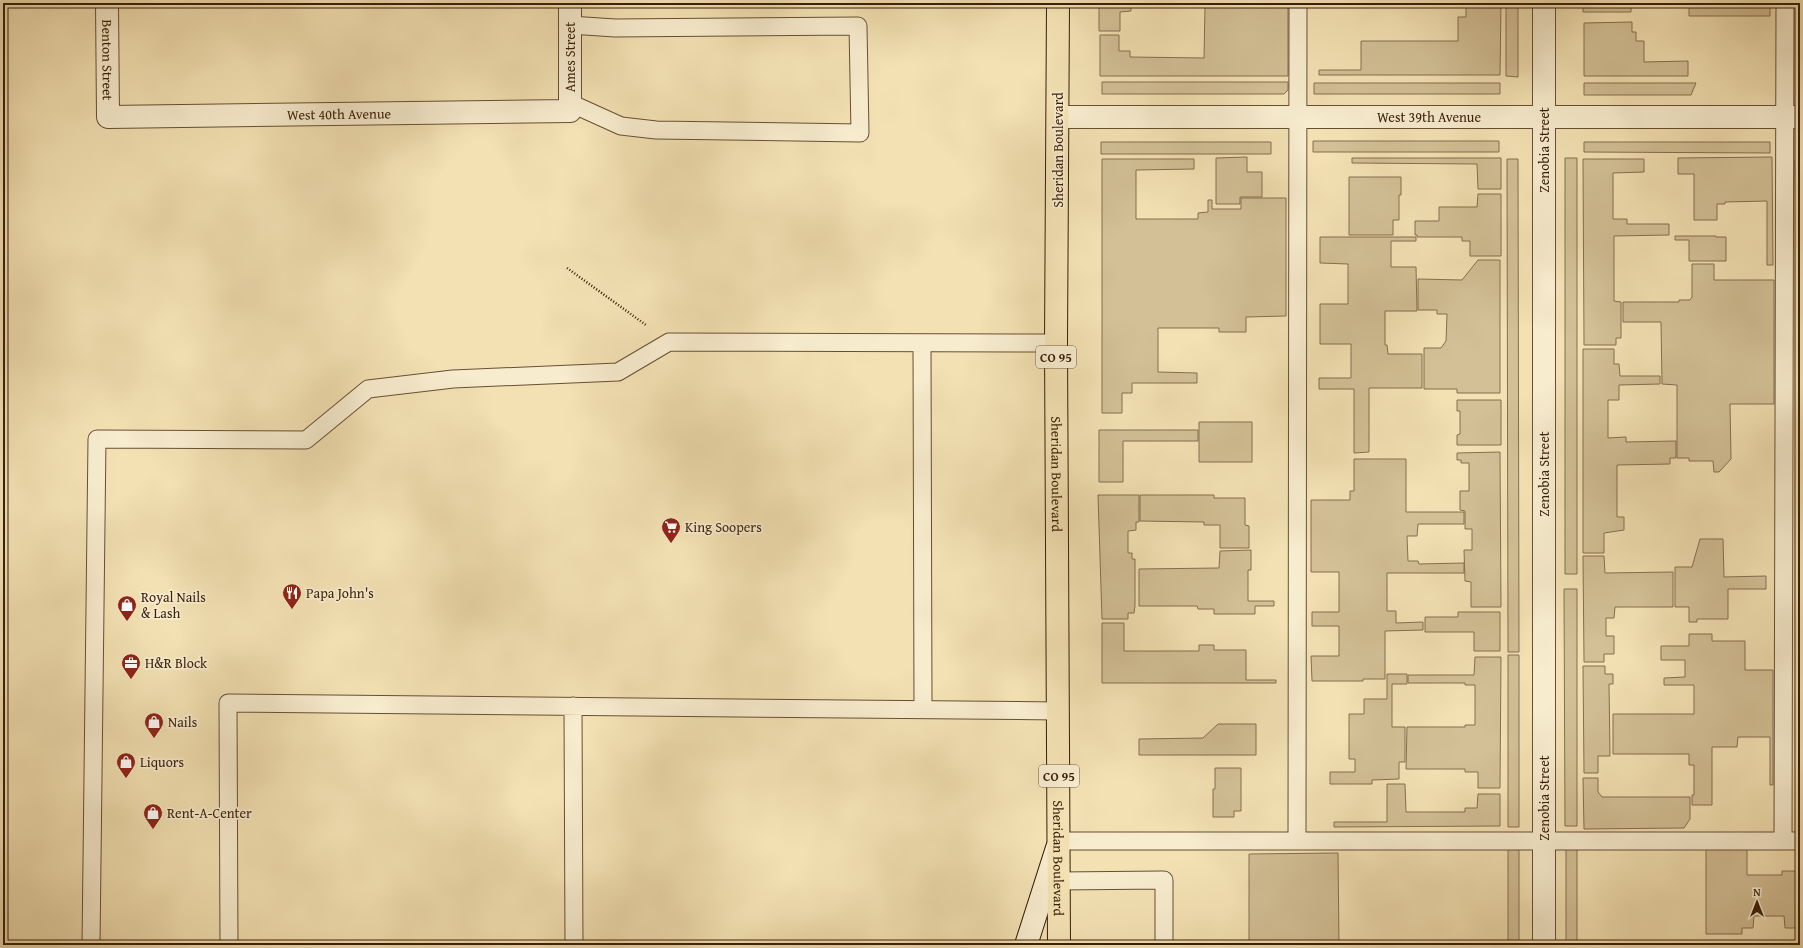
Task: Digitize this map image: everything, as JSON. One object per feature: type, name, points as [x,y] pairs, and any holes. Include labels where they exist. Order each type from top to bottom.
[{"type":"main road","name":"Sheridan Boulevard","points":[[1058,3],[1056,343],[1059,945]]},
{"type":"street","name":"Benton Street","points":[[107,3],[108,117]]},
{"type":"street","name":"Ames Street","points":[[570,3],[570,107]]},
{"type":"street","name":"Zenobia Street","points":[[1544,3],[1544,945]]},
{"type":"street","name":"West 40th Avenue","points":[[108,117],[570,107]]},
{"type":"street","name":"West 39th Avenue","points":[[1058,117],[1792,117]]},
{"type":"street","points":[[1026,945],[1059,841]]},
{"type":"lane","points":[[1297,841],[1298,3]]},
{"type":"lane","points":[[1059,841],[1792,841],[1792,117],[1785,3]]},
{"type":"lane","points":[[570,25],[615,28],[858,26],[860,133],[656,130],[621,126],[570,107]]},
{"type":"lane","points":[[91,945],[97,438],[306,440],[368,389],[453,379],[618,372],[669,342],[1056,343]]},
{"type":"lane","points":[[922,343],[923,709]]},
{"type":"lane","points":[[229,945],[228,703],[1058,710]]},
{"type":"lane","points":[[573,706],[574,945]]},
{"type":"lane","points":[[1059,881],[1164,880],[1164,945]]},
{"type":"path","points":[[567,268],[669,342]]},
{"type":"shaded area","points":[[1099,3],[1131,3],[1131,11],[1120,12],[1120,31],[1099,31]]},
{"type":"shaded area","points":[[1134,3],[1288,3],[1288,76],[1100,76],[1100,35],[1119,35],[1119,51],[1130,51],[1130,57],[1204,58],[1205,6],[1134,6]]},
{"type":"shaded area","points":[[1466,3],[1501,3],[1500,75],[1319,75],[1319,70],[1361,70],[1361,41],[1458,41],[1458,17],[1466,17]]},
{"type":"shaded area","points":[[1506,3],[1518,3],[1518,77],[1506,76]]},
{"type":"shaded area","points":[[1583,3],[1631,3],[1631,12],[1583,12]]},
{"type":"shaded area","points":[[1689,3],[1770,3],[1770,16],[1689,16]]},
{"type":"shaded area","points":[[1632,22],[1632,32],[1636,32],[1636,41],[1644,41],[1644,62],[1688,61],[1688,76],[1584,76],[1584,23]]},
{"type":"shaded area","points":[[1102,82],[1288,82],[1288,90],[1284,94],[1102,94]]},
{"type":"shaded area","points":[[1314,83],[1500,83],[1500,94],[1314,94]]},
{"type":"shaded area","points":[[1584,83],[1696,83],[1691,95],[1584,95]]},
{"type":"shaded area","points":[[1313,141],[1499,141],[1499,152],[1313,152]]},
{"type":"shaded area","points":[[1101,142],[1271,142],[1271,154],[1101,154]]},
{"type":"shaded area","points":[[1584,142],[1770,142],[1770,153],[1584,152]]},
{"type":"shaded area","points":[[1247,157],[1247,172],[1262,172],[1262,197],[1240,197],[1240,204],[1216,204],[1216,158]]},
{"type":"shaded area","points":[[1772,157],[1773,265],[1767,265],[1767,201],[1725,202],[1725,204],[1717,204],[1717,220],[1694,220],[1694,174],[1678,174],[1678,158]]},
{"type":"shaded area","points":[[1352,158],[1501,158],[1501,189],[1478,189],[1477,164],[1352,163]]},
{"type":"shaded area","points":[[1565,158],[1577,158],[1577,574],[1565,574]]},
{"type":"shaded area","points":[[1102,159],[1194,159],[1194,169],[1136,170],[1136,219],[1198,219],[1198,213],[1208,212],[1208,200],[1212,200],[1212,209],[1241,209],[1241,198],[1286,198],[1286,316],[1246,317],[1246,332],[1219,332],[1219,328],[1158,328],[1158,372],[1197,373],[1197,383],[1132,383],[1132,393],[1122,393],[1122,413],[1102,413]]},
{"type":"shaded area","points":[[1507,159],[1518,159],[1519,652],[1508,652]]},
{"type":"shaded area","points":[[1583,159],[1644,159],[1644,172],[1613,173],[1613,219],[1627,219],[1627,224],[1669,224],[1669,235],[1614,236],[1614,301],[1621,302],[1621,338],[1616,338],[1616,345],[1584,345]]},
{"type":"shaded area","points":[[1795,160],[1800,160],[1800,237],[1796,237]]},
{"type":"shaded area","points":[[1349,177],[1401,177],[1399,220],[1393,220],[1393,235],[1349,235]]},
{"type":"shaded area","points":[[1478,194],[1501,194],[1501,256],[1470,256],[1470,241],[1462,241],[1462,237],[1417,237],[1417,235],[1415,235],[1415,221],[1439,221],[1439,207],[1477,207]]},
{"type":"shaded area","points":[[1675,236],[1726,237],[1726,261],[1689,261],[1689,240],[1675,240]]},
{"type":"shaded area","points":[[1320,237],[1416,237],[1416,241],[1391,241],[1391,267],[1416,267],[1417,311],[1385,311],[1385,345],[1387,345],[1388,354],[1422,354],[1422,388],[1369,388],[1369,452],[1354,453],[1354,389],[1319,389],[1319,378],[1351,378],[1351,344],[1320,344],[1320,304],[1348,304],[1348,264],[1320,263]]},
{"type":"shaded area","points":[[1478,260],[1500,260],[1500,393],[1457,393],[1457,389],[1424,389],[1424,348],[1441,348],[1446,341],[1447,314],[1437,314],[1437,310],[1418,310],[1418,279],[1462,280]]},
{"type":"shaded area","points":[[1692,264],[1714,264],[1714,280],[1774,280],[1774,404],[1730,404],[1731,459],[1719,472],[1714,472],[1713,461],[1689,461],[1689,458],[1677,458],[1677,385],[1662,384],[1661,322],[1623,322],[1623,302],[1679,302],[1679,300],[1690,300],[1692,297]]},
{"type":"shaded area","points":[[1797,339],[1800,339],[1800,429],[1797,429]]},
{"type":"shaded area","points":[[1583,349],[1614,349],[1614,364],[1619,364],[1620,376],[1660,376],[1660,384],[1619,385],[1619,400],[1608,400],[1608,438],[1626,437],[1626,442],[1676,441],[1676,458],[1670,458],[1670,464],[1617,465],[1617,517],[1624,517],[1624,530],[1604,533],[1604,553],[1583,553]]},
{"type":"shaded area","points":[[1457,400],[1501,400],[1501,445],[1457,445],[1457,435],[1460,434],[1460,411],[1457,411]]},
{"type":"shaded area","points":[[1199,422],[1252,422],[1252,462],[1199,462]]},
{"type":"shaded area","points":[[1099,430],[1198,430],[1198,441],[1123,441],[1123,482],[1099,482]]},
{"type":"shaded area","points":[[1500,452],[1501,607],[1471,607],[1471,582],[1465,581],[1464,550],[1472,550],[1472,529],[1465,529],[1465,511],[1460,510],[1460,491],[1469,491],[1469,463],[1461,463],[1461,460],[1457,460],[1457,453]]},
{"type":"shaded area","points":[[1354,459],[1406,459],[1406,512],[1464,512],[1464,524],[1418,524],[1417,536],[1407,536],[1408,561],[1418,561],[1419,564],[1464,563],[1464,573],[1387,573],[1387,611],[1396,611],[1396,623],[1423,622],[1423,630],[1385,631],[1385,679],[1363,679],[1363,681],[1312,681],[1311,656],[1339,656],[1339,626],[1312,626],[1312,612],[1339,612],[1339,572],[1311,572],[1311,500],[1350,500],[1350,491],[1354,491]]},
{"type":"shaded area","points":[[1098,495],[1139,495],[1139,522],[1136,522],[1136,530],[1128,531],[1128,553],[1132,553],[1132,559],[1135,559],[1135,606],[1134,613],[1128,613],[1128,619],[1102,619]]},
{"type":"shaded area","points":[[1140,495],[1214,495],[1214,498],[1245,498],[1245,525],[1249,526],[1249,548],[1220,548],[1220,525],[1204,525],[1204,522],[1140,521]]},
{"type":"shaded area","points":[[1700,539],[1723,539],[1724,577],[1766,576],[1766,589],[1728,589],[1728,619],[1697,619],[1697,622],[1689,622],[1689,607],[1675,607],[1675,567],[1692,567]]},
{"type":"shaded area","points":[[1251,550],[1251,570],[1248,570],[1248,601],[1274,601],[1274,606],[1255,606],[1255,614],[1214,614],[1214,609],[1198,609],[1197,606],[1139,606],[1139,569],[1219,568],[1220,551]]},
{"type":"shaded area","points":[[1583,556],[1604,556],[1605,573],[1673,572],[1673,607],[1615,607],[1614,618],[1606,618],[1606,636],[1614,636],[1614,654],[1604,654],[1604,662],[1584,662]]},
{"type":"shaded area","points":[[1564,589],[1577,589],[1577,826],[1565,826]]},
{"type":"shaded area","points":[[1458,612],[1500,612],[1500,651],[1474,651],[1474,632],[1425,632],[1425,617],[1458,617]]},
{"type":"shaded area","points":[[1102,623],[1124,623],[1124,651],[1199,651],[1199,645],[1214,645],[1214,650],[1246,650],[1246,680],[1276,680],[1276,683],[1102,683]]},
{"type":"shaded area","points":[[1689,634],[1712,634],[1712,641],[1745,641],[1745,670],[1773,670],[1773,785],[1770,785],[1770,737],[1738,737],[1737,747],[1712,747],[1712,805],[1692,805],[1692,795],[1694,795],[1694,765],[1689,765],[1689,754],[1613,754],[1613,714],[1694,714],[1694,685],[1664,685],[1664,678],[1685,677],[1685,660],[1661,660],[1661,646],[1689,646]]},
{"type":"shaded area","points":[[1508,655],[1519,655],[1519,827],[1508,827]]},
{"type":"shaded area","points":[[1475,657],[1501,657],[1500,788],[1478,788],[1478,772],[1465,772],[1465,769],[1406,769],[1407,727],[1465,727],[1465,725],[1475,725],[1475,685],[1465,685],[1465,683],[1408,683],[1408,675],[1474,675]]},
{"type":"shaded area","points":[[1583,666],[1605,666],[1605,674],[1613,674],[1613,684],[1609,684],[1610,756],[1598,756],[1598,773],[1584,773]]},
{"type":"shaded area","points":[[1387,674],[1407,674],[1407,684],[1392,684],[1392,727],[1405,727],[1405,762],[1399,762],[1399,779],[1372,780],[1372,784],[1330,784],[1330,772],[1355,772],[1355,759],[1349,759],[1349,714],[1364,714],[1364,699],[1387,699]]},
{"type":"shaded area","points":[[1218,724],[1256,724],[1256,755],[1139,755],[1139,739],[1203,738]]},
{"type":"shaded area","points":[[1215,768],[1241,768],[1241,811],[1234,811],[1234,817],[1213,817]]},
{"type":"shaded area","points":[[1583,778],[1598,778],[1598,792],[1602,797],[1690,797],[1690,819],[1684,828],[1584,829]]},
{"type":"shaded area","points":[[1387,784],[1405,784],[1406,812],[1465,812],[1465,808],[1477,808],[1478,794],[1500,794],[1500,826],[1334,827],[1334,822],[1387,822]]},
{"type":"shaded area","points":[[1508,847],[1519,847],[1519,945],[1508,945]]},
{"type":"shaded area","points":[[1566,847],[1577,847],[1577,945],[1566,945]]},
{"type":"shaded area","points":[[1706,847],[1747,847],[1747,875],[1782,875],[1782,871],[1800,871],[1800,928],[1785,928],[1784,916],[1754,916],[1753,928],[1742,928],[1742,934],[1706,934]]},
{"type":"shaded area","points":[[1338,853],[1339,945],[1249,945],[1249,854]]},
{"type":"place","name":"King Soopers","points":[[671,544]]},
{"type":"place","name":"Papa John's","points":[[292,610]]},
{"type":"place","name":"Royal Nails & Lash","points":[[127,622]]},
{"type":"place","name":"H&R Block","points":[[131,680]]},
{"type":"place","name":"Nails","points":[[154,739]]},
{"type":"place","name":"Liquors","points":[[126,779]]},
{"type":"place","name":"Rent-A-Center","points":[[153,830]]}]
